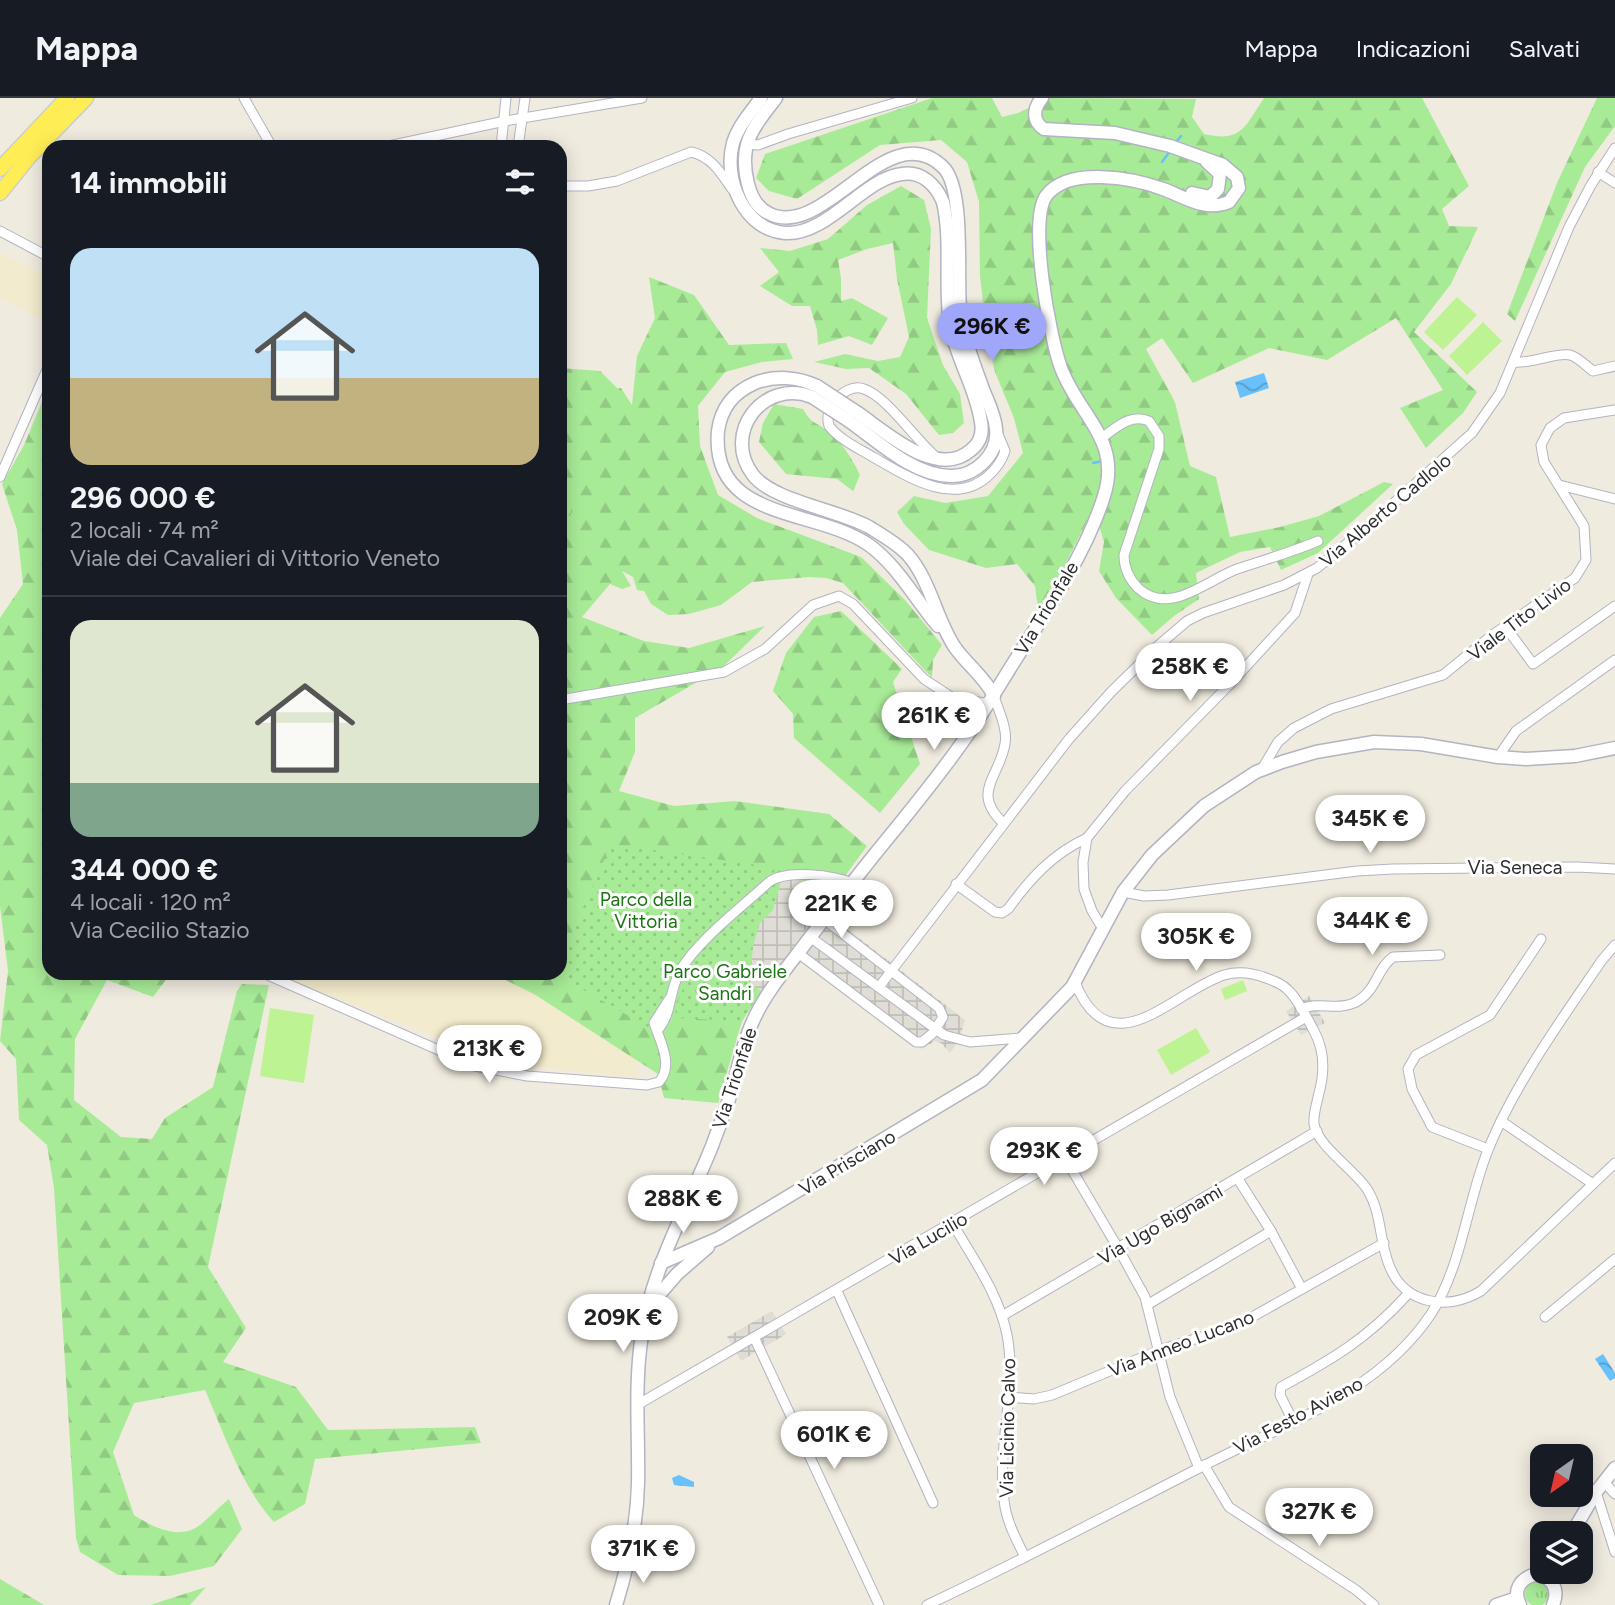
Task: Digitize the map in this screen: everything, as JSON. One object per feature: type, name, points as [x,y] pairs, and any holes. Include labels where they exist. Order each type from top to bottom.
[{"type":"main road","points":[[0,169],[67,98]]},
{"type":"main road","points":[[44,140],[86,98]]},
{"type":"main road","name":"Via Trionfale","points":[[1042,98],[1035,114],[1037,123],[1044,129],[1090,130],[1134,136],[1223,165],[1237,177],[1239,188],[1231,201],[1209,206],[1161,188]]},
{"type":"main road","points":[[771,99],[746,144],[746,175],[752,198],[767,213],[787,219],[809,212],[885,162],[903,156],[920,156],[940,164],[950,177],[957,206],[963,324],[968,347],[993,413],[997,432],[993,451],[988,458],[967,472],[950,476],[918,468],[853,417],[795,379],[775,378],[754,384],[735,396],[724,411],[718,433],[719,454],[726,477],[735,488],[750,498],[777,510],[842,531],[868,544],[897,571],[982,678],[988,704]]},
{"type":"main road","points":[[771,99],[741,126],[733,144],[733,177],[739,198],[753,220],[769,229],[796,233],[816,225],[890,177],[907,173],[920,176],[933,185],[944,205],[950,324],[956,351],[979,413],[982,430],[978,442],[967,453],[953,460],[940,460],[915,451],[853,417]]},
{"type":"main road","points":[[0,193],[42,142]]},
{"type":"main road","name":"Via Trionfale","points":[[623,1605],[638,1484],[639,1352],[647,1309],[661,1263],[720,1124],[752,1022],[798,953],[949,760],[988,704],[1068,575],[1103,500],[1110,463],[1102,438],[1073,392],[1060,365],[1039,248],[1040,211],[1052,190],[1063,183],[1080,178],[1119,180],[1207,197],[1213,195],[1219,186],[1220,174],[1201,157]]},
{"type":"main road","points":[[815,391],[787,393],[767,400],[757,408],[748,419],[743,433],[744,452],[749,469],[769,488],[857,521],[904,551],[920,575],[952,642]]},
{"type":"main road","name":"Via Prisciano","points":[[661,1263],[719,1238],[976,1085],[1075,982],[1123,892],[1152,855],[1187,820],[1216,797],[1262,769],[1315,752],[1374,742],[1421,744],[1512,758],[1563,758],[1615,748]]},
{"type":"main road","name":"Via Prisciano","points":[[647,1309],[683,1268],[719,1238]]},
{"type":"main road","points":[[1579,1521],[1615,1468]]},
{"type":"main road","name":"Via Trionfale","points":[[616,1605],[628,1562]]},
{"type":"main road","points":[[1496,1605],[1519,1601],[1517,1590],[1522,1580],[1530,1576]]},
{"type":"main road","points":[[1553,1584],[1556,1590],[1553,1605]]},
{"type":"street","points":[[502,140],[506,98]]},
{"type":"street","points":[[520,140],[525,98]]},
{"type":"street","points":[[417,140],[505,121],[642,98]]},
{"type":"street","points":[[746,144],[758,145],[912,98]]},
{"type":"street","points":[[248,99],[268,140]]},
{"type":"street","name":"Via Alberto Cadlolo","points":[[879,987],[1003,823],[1089,716],[1158,645],[1181,625],[1209,610],[1284,585],[1308,574],[1366,528],[1468,438],[1495,401],[1514,362],[1558,252],[1598,172],[1615,148]]},
{"type":"street","points":[[567,187],[617,181],[685,153],[694,152],[712,163],[739,198]]},
{"type":"street","points":[[1598,172],[1615,183]]},
{"type":"street","points":[[0,231],[42,253]]},
{"type":"street","points":[[1514,362],[1528,363],[1568,355],[1574,356],[1593,371],[1615,366]]},
{"type":"street","points":[[0,477],[42,381]]},
{"type":"street","points":[[940,460],[881,400],[864,389],[852,389],[842,394],[828,412],[829,426],[841,438],[913,479],[944,488],[971,486],[992,472],[1005,451],[997,432]]},
{"type":"street","name":"Viale Tito Livio","points":[[1262,769],[1278,742],[1294,728],[1331,709],[1443,675],[1505,626],[1575,578],[1586,560],[1586,538],[1582,521],[1542,457],[1541,445],[1554,425],[1569,417],[1615,410]]},
{"type":"street","points":[[1102,438],[1118,426],[1137,418],[1149,421],[1160,436],[1159,449],[1124,555],[1131,579],[1151,597],[1163,599],[1182,596],[1235,570],[1318,541]]},
{"type":"street","points":[[1559,485],[1615,499]]},
{"type":"street","points":[[956,884],[995,912],[1002,913],[1008,909],[1038,870],[1072,845],[1087,838],[1125,791],[1295,613],[1308,574]]},
{"type":"street","points":[[567,699],[724,672],[765,649],[813,605],[839,596],[853,604],[924,679],[953,698],[988,704],[1006,741],[987,802],[1003,823]]},
{"type":"street","points":[[1505,626],[1533,664],[1615,606]]},
{"type":"street","points":[[1498,757],[1516,731],[1615,660]]},
{"type":"street","points":[[1512,758],[1516,731]]},
{"type":"street","points":[[1087,838],[1083,862],[1084,889],[1092,911],[1103,929]]},
{"type":"street","name":"Via Seneca","points":[[1123,892],[1144,896],[1168,895],[1384,869],[1615,869]]},
{"type":"street","points":[[279,980],[469,1064],[513,1074],[654,1084],[662,1079],[666,1066],[654,1023],[670,998],[692,953],[776,876],[837,877],[852,883]]},
{"type":"street","points":[[798,953],[916,1042],[924,1041],[935,1030],[943,1017],[942,1010],[824,919]]},
{"type":"street","points":[[810,937],[935,1030],[970,1042],[1020,1038]]},
{"type":"street","points":[[1488,1149],[1432,1127],[1412,1089],[1408,1069],[1412,1059],[1423,1051],[1490,1015],[1541,939]]},
{"type":"street","name":"Via Festo Avieno","points":[[927,1605],[1293,1421],[1375,1373],[1402,1349],[1437,1303],[1452,1268],[1478,1176],[1501,1121],[1526,1077],[1602,960],[1615,945]]},
{"type":"street","name":"Via Lucilio","points":[[637,1405],[1294,1024],[1301,1010],[1314,1004],[1341,1007],[1358,1000],[1373,986],[1393,957],[1440,955]]},
{"type":"street","points":[[1075,982],[1091,1009],[1106,1019],[1120,1023],[1146,1018],[1215,979],[1233,973],[1277,982],[1289,990],[1312,1028],[1322,1054],[1324,1069],[1314,1116],[1317,1131],[1368,1191],[1378,1214],[1389,1265],[1397,1279],[1419,1299],[1437,1303],[1460,1301],[1481,1291],[1615,1163]]},
{"type":"street","points":[[1501,1121],[1593,1184]]},
{"type":"street","name":"Via Ugo Bignami","points":[[1002,1316],[1317,1131]]},
{"type":"street","points":[[1065,1157],[1118,1248],[1147,1305],[1174,1408],[1202,1467],[1224,1502],[1374,1605]]},
{"type":"street","points":[[1238,1179],[1271,1231],[1302,1289]]},
{"type":"street","name":"Via Licinio Calvo","points":[[953,1224],[989,1286],[1002,1316],[1009,1347],[1002,1466],[1004,1503],[1024,1557]]},
{"type":"street","points":[[1147,1305],[1271,1231]]},
{"type":"street","name":"Via Anneo Lucano","points":[[1008,1397],[1045,1397],[1160,1350],[1236,1325],[1384,1243]]},
{"type":"street","points":[[1545,1317],[1615,1259]]},
{"type":"street","points":[[837,1291],[933,1503]]},
{"type":"street","points":[[1293,1421],[1279,1394],[1281,1387],[1342,1353],[1384,1320],[1406,1296]]},
{"type":"street","points":[[754,1337],[880,1605]]},
{"type":"street","points":[[1600,1487],[1615,1494]]},
{"type":"street","points":[[1600,1487],[1615,1552]]},
{"type":"shaded area","points":[[0,253],[42,274],[42,319],[0,298]]},
{"type":"shaded area","points":[[782,878],[816,882],[842,881],[761,991],[750,983],[753,946],[760,923],[773,910]]},
{"type":"shaded area","points":[[828,914],[965,1020],[959,1040],[950,1053],[941,1043],[935,1041],[922,1049],[796,955]]},
{"type":"shaded area","points":[[289,980],[552,980],[638,1047],[638,1078],[504,1063]]},
{"type":"shaded area","points":[[1309,996],[1325,1023],[1301,1035],[1286,1011]]},
{"type":"shaded area","points":[[772,1311],[786,1334],[741,1361],[727,1337]]},
{"type":"green space","points":[[932,98],[992,98],[1002,117],[1018,113],[1049,98],[1196,99],[1192,117],[1204,134],[1227,136],[1235,134],[1247,124],[1264,98],[1422,98],[1469,186],[1442,209],[1449,226],[1478,227],[1451,284],[1414,332],[1477,392],[1463,413],[1426,448],[1400,408],[1443,390],[1396,318],[1327,360],[1269,348],[1193,383],[1162,338],[1146,349],[1175,402],[1190,466],[1216,477],[1230,537],[1319,516],[1384,482],[1393,484],[1318,553],[1281,570],[1270,547],[1240,552],[1196,573],[1199,599],[1152,635],[1116,598],[1099,571],[1104,542],[1096,516],[1089,517],[1063,569],[1038,609],[1035,586],[1017,564],[986,568],[929,550],[904,524],[897,512],[914,496],[945,503],[988,496],[1023,453],[1014,418],[995,372],[987,338],[980,276],[979,202],[967,162],[941,140],[880,145],[797,199],[769,191],[756,178],[765,154]]},
{"type":"green space","points":[[1597,98],[1615,98],[1615,126],[1585,167],[1515,321],[1507,314],[1557,183]]},
{"type":"green space","points":[[901,186],[924,200],[931,229],[927,318],[943,365],[960,394],[964,423],[953,433],[939,435],[906,394],[869,368],[846,369],[814,362],[845,354],[878,361],[900,357],[909,337],[893,243],[838,260],[841,301],[852,298],[888,318],[872,345],[849,336],[818,345],[810,306],[792,306],[760,286],[779,272],[760,248],[790,251],[828,239],[867,205]]},
{"type":"green space","points":[[649,277],[694,295],[729,345],[786,343],[793,359],[762,362],[725,372],[698,406],[700,446],[718,495],[757,518],[861,557],[905,600],[942,645],[933,660],[932,678],[843,583],[826,578],[752,582],[721,605],[689,614],[668,615],[651,604],[644,591],[637,590],[633,577],[622,571],[631,586],[622,589],[610,584],[582,617],[644,641],[689,648],[765,626],[723,667],[635,718],[635,752],[619,791],[674,806],[735,801],[829,814],[867,846],[742,1021],[718,1103],[664,1098],[658,1074],[534,994],[505,980],[567,980],[567,369],[600,371],[617,388],[621,388],[632,405],[637,356],[655,318]]},
{"type":"green space","points":[[1457,297],[1477,315],[1443,350],[1424,332]]},
{"type":"green space","points":[[1483,322],[1502,341],[1467,375],[1449,356]]},
{"type":"green space","points":[[42,402],[42,980],[107,980],[75,1039],[74,1100],[121,1137],[152,1139],[165,1118],[213,1087],[237,991],[242,984],[269,985],[208,1267],[246,1328],[223,1362],[296,1387],[328,1430],[475,1427],[481,1443],[315,1459],[305,1504],[274,1522],[243,1477],[205,1390],[134,1403],[113,1452],[134,1515],[158,1528],[184,1532],[200,1525],[229,1499],[242,1529],[214,1566],[170,1576],[118,1575],[80,1552],[76,1538],[54,1188],[47,1145],[19,1120],[16,1059],[0,1041],[8,971],[0,906],[0,618],[23,584],[17,530],[2,484],[24,445]]},
{"type":"green space","points":[[774,404],[803,409],[811,420],[840,442],[860,475],[853,491],[837,479],[786,474],[759,442],[763,423]]},
{"type":"green space","points":[[567,496],[571,510],[567,525]]},
{"type":"green space","points":[[841,611],[902,669],[893,682],[920,764],[880,813],[794,738],[793,714],[773,691],[786,653],[814,617]]},
{"type":"green space","name":"Parco della Vittoria","points":[[611,844],[778,868],[683,957],[648,1027],[566,980],[567,959],[573,930]]},
{"type":"green space","name":"Parco Gabriele Sandri","points":[[782,878],[816,882],[842,881],[742,1021],[674,1018],[695,960],[729,925]]},
{"type":"green space","points":[[107,980],[166,980],[153,997]]},
{"type":"green space","points":[[1243,980],[1247,991],[1225,1000],[1221,989]]},
{"type":"green space","points":[[270,1008],[314,1015],[304,1083],[260,1076]]},
{"type":"green space","points":[[1196,1028],[1210,1052],[1171,1075],[1157,1050]]},
{"type":"green space","points":[[0,1579],[44,1605],[0,1605]]},
{"type":"green space","points":[[1544,1584],[1548,1589],[1546,1603],[1537,1606],[1528,1603],[1525,1594],[1528,1585]]},
{"type":"green space","points":[[206,1587],[190,1605],[150,1605]]},
{"type":"water","points":[[1264,373],[1269,388],[1240,398],[1235,382]]},
{"type":"water","points":[[1603,1354],[1615,1373],[1615,1378],[1610,1381],[1595,1359]]},
{"type":"water","points":[[679,1475],[694,1482],[694,1487],[674,1485],[672,1478]]},
{"type":"waterway","points":[[1176,142],[1181,136]]},
{"type":"waterway","points":[[1162,162],[1171,150]]},
{"type":"waterway","points":[[1093,463],[1103,461]]}]
